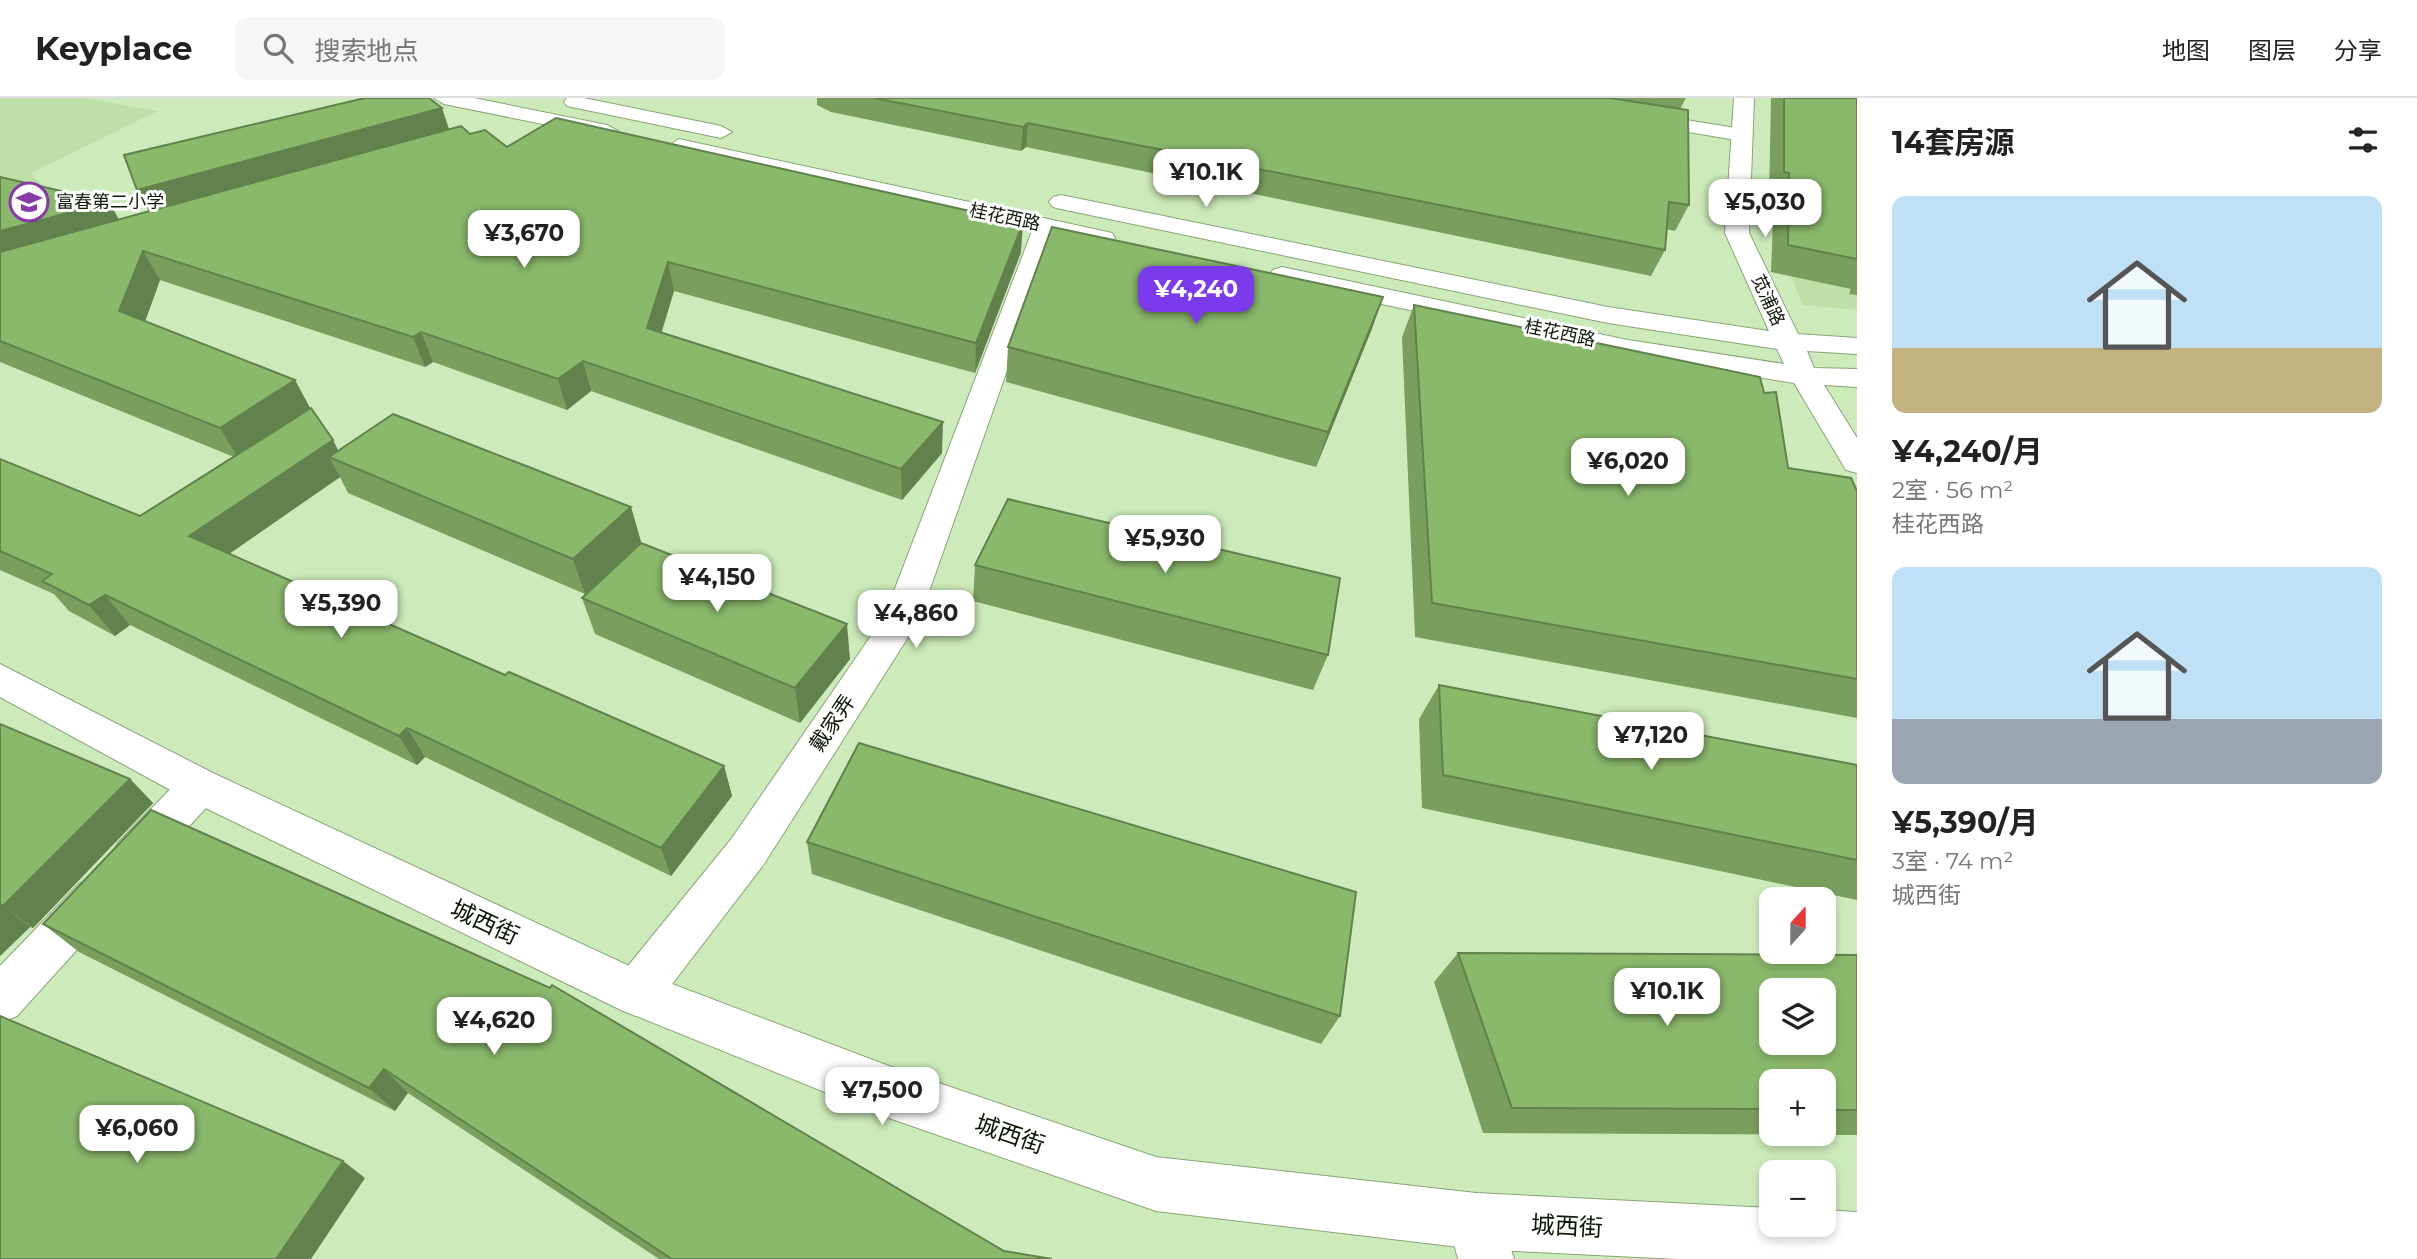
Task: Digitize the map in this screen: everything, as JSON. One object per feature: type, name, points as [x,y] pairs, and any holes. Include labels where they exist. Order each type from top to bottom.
[{"type":"street","name":"桂花西路","points":[[444,98],[553,109],[1042,212],[1608,315],[1788,342],[1857,346]]},
{"type":"street","points":[[605,108],[648,98]]},
{"type":"street","name":"苋浦路","points":[[1744,98],[1737,233],[1804,376],[1857,463]]},
{"type":"street","name":"桂花西路","points":[[553,109],[605,108],[808,150]]},
{"type":"street","points":[[502,134],[553,109]]},
{"type":"street","points":[[1611,114],[1742,135]]},
{"type":"street","name":"桂花西路","points":[[1042,212],[1127,243]]},
{"type":"street","name":"戴家弄","points":[[636,993],[748,851],[901,620],[1042,212]]},
{"type":"street","name":"桂花西路","points":[[1262,271],[1628,348],[1804,376],[1857,378]]},
{"type":"street","name":"城西街","points":[[0,679],[200,786],[636,993],[888,1092],[1156,1184],[1481,1240],[1857,1240]]},
{"type":"street","points":[[0,1000],[200,786]]},
{"type":"shaded area","name":"富春第二小学","points":[[0,98],[86,98],[158,111],[31,173],[87,230],[0,256]]},
{"type":"shaded area","points":[[1773,205],[1857,220],[1857,310],[1803,305],[1772,233]]},
{"type":"building","points":[[365,98],[429,98],[442,108],[137,190],[124,155]]},
{"type":"building","points":[[874,98],[1610,98],[1688,110],[1689,205],[1669,202],[1665,250],[1028,123],[1023,127]]},
{"type":"building","points":[[1784,98],[1857,98],[1857,259],[1788,245],[1789,173],[1784,172]]},
{"type":"building","points":[[556,118],[1023,223],[976,343],[668,262],[647,328],[943,422],[901,469],[583,361],[558,379],[421,332],[413,337],[143,251],[119,311],[295,380],[220,428],[0,341],[0,252],[461,126],[470,134],[485,130],[507,147]]},
{"type":"building","points":[[0,177],[109,202],[0,231]]},
{"type":"building","points":[[1052,227],[1383,297],[1328,432],[1008,347]]},
{"type":"building","points":[[1414,305],[1760,377],[1764,393],[1776,392],[1788,468],[1851,478],[1857,491],[1857,679],[1432,603]]},
{"type":"building","points":[[311,408],[333,440],[189,536],[505,675],[509,672],[724,766],[661,848],[407,728],[399,736],[105,595],[89,605],[42,581],[52,574],[0,551],[0,459],[140,516]]},
{"type":"building","points":[[393,414],[631,507],[573,559],[329,457]]},
{"type":"building","points":[[1008,499],[1340,578],[1328,655],[975,565]]},
{"type":"building","points":[[641,543],[847,624],[795,688],[582,598]]},
{"type":"building","points":[[1439,685],[1857,765],[1857,860],[1443,775]]},
{"type":"building","points":[[0,724],[130,779],[3,906],[0,904]]},
{"type":"building","points":[[859,743],[1356,892],[1340,1016],[807,842]]},
{"type":"building","points":[[151,810],[550,988],[552,985],[1004,1251],[1052,1259],[672,1259],[384,1069],[369,1088],[43,924]]},
{"type":"building","points":[[1458,953],[1759,955],[1759,964],[1836,964],[1836,955],[1857,955],[1857,1110],[1836,1110],[1836,1069],[1759,1069],[1759,1109],[1512,1108]]},
{"type":"building","points":[[0,1016],[343,1161],[276,1259],[0,1259]]},
{"type":"place","name":"富春第二小学","points":[[29,202]]}]
